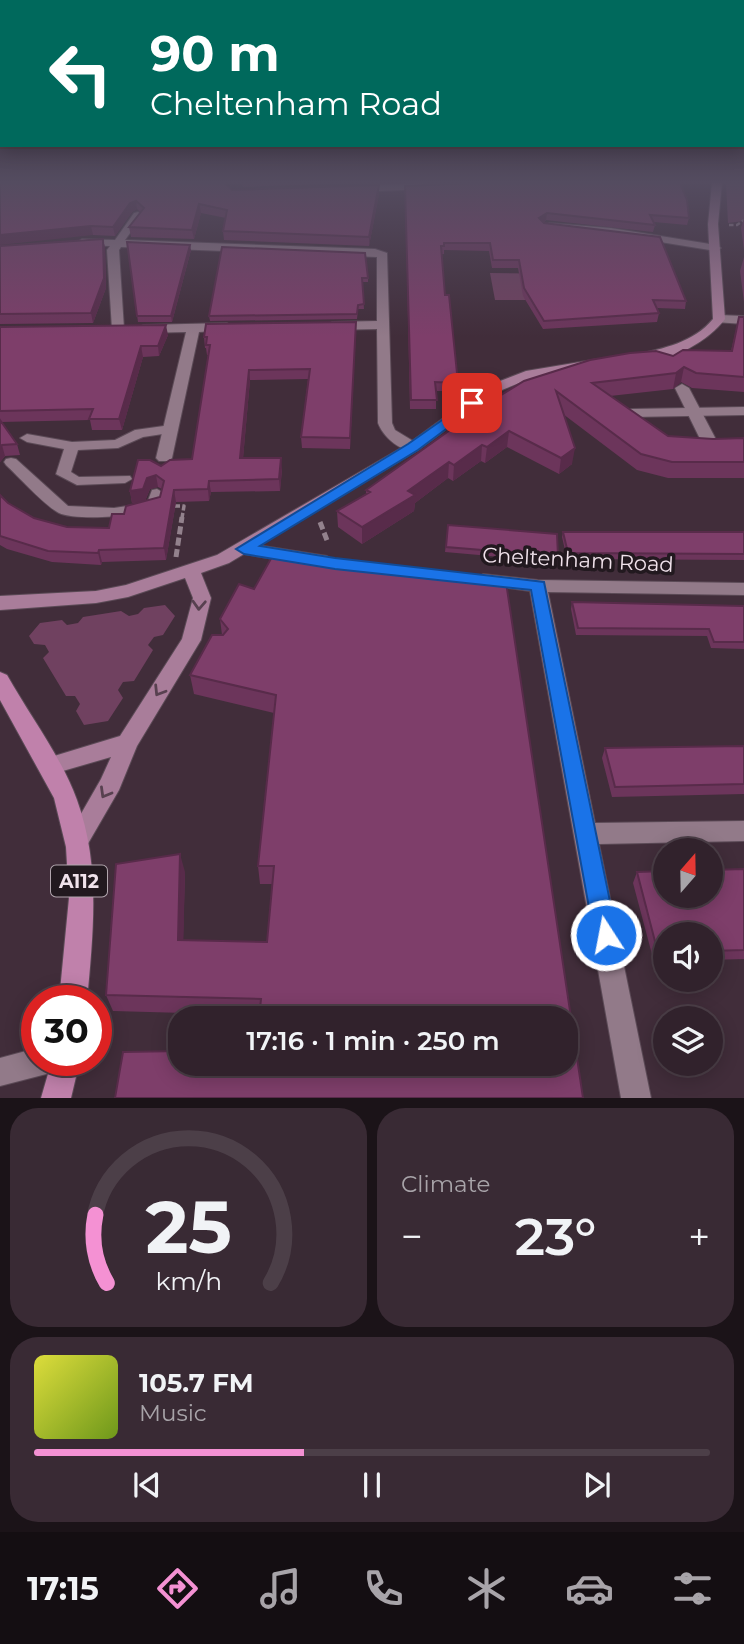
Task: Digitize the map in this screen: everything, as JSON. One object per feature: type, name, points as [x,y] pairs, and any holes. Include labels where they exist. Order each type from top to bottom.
[{"type":"main road","points":[[0,603],[96,597],[192,572],[244,549],[413,447],[492,389],[549,369],[648,357],[700,337],[719,319],[714,234]]},
{"type":"main road","points":[[78,839],[111,783],[127,743],[200,642],[202,598],[192,572]]},
{"type":"main road","name":"A112","points":[[0,680],[49,766],[65,800],[78,839],[80,937],[75,985]]},
{"type":"main road","points":[[49,766],[127,743]]},
{"type":"main road","points":[[56,1098],[62,1076]]},
{"type":"street","points":[[124,234],[113,250],[111,329],[247,327]]},
{"type":"street","points":[[66,244],[118,242],[375,252],[383,255],[385,423],[389,433],[413,447]]},
{"type":"street","points":[[719,319],[744,320]]},
{"type":"street","points":[[315,326],[383,325]]},
{"type":"street","points":[[163,464],[193,328]]},
{"type":"street","points":[[648,357],[670,365]]},
{"type":"street","points":[[682,388],[713,449]]},
{"type":"street","points":[[244,549],[341,564]]},
{"type":"street","name":"Cheltenham Road","points":[[459,577],[538,586],[744,589]]},
{"type":"street","points":[[538,586],[636,1098]]},
{"type":"street","points":[[587,834],[744,831]]},
{"type":"street","points":[[0,1072],[21,1065]]},
{"type":"lane","points":[[621,234],[716,248]]},
{"type":"lane","points":[[631,413],[744,411]]},
{"type":"lane","points":[[27,438],[72,446],[117,444],[140,433],[171,429]]},
{"type":"lane","points":[[72,446],[63,474],[77,481],[125,479]]},
{"type":"lane","points":[[11,462],[64,509],[114,513],[155,500]]},
{"type":"path","points":[[155,500],[184,506],[172,578]]},
{"type":"path","points":[[315,506],[341,564]]},
{"type":"shaded area","points":[[490,273],[579,274],[587,300],[495,300]]},
{"type":"shaded area","points":[[165,605],[175,616],[163,635],[154,637],[148,645],[153,650],[134,681],[123,682],[118,690],[123,698],[108,721],[84,725],[76,711],[80,704],[75,696],[66,696],[43,658],[49,652],[45,645],[34,644],[29,636],[40,623],[62,620],[67,625],[78,623],[83,617],[121,611],[129,616],[138,614],[144,608]]},
{"type":"building","points":[[302,234],[370,234],[369,237]]},
{"type":"building","points":[[406,234],[637,234],[660,237],[686,301],[653,300],[659,313],[544,321],[524,288],[519,260],[493,260],[490,243],[444,243],[444,246],[441,246],[445,295],[449,295],[458,383],[435,382],[437,400],[411,400]]},
{"type":"building","points":[[103,239],[104,278],[91,313],[0,314],[0,246]]},
{"type":"building","points":[[127,242],[190,245],[171,316],[137,316]]},
{"type":"building","points":[[222,247],[365,253],[368,278],[362,278],[364,304],[358,305],[357,314],[209,316]]},
{"type":"building","points":[[739,317],[744,317],[744,377],[696,373],[684,367],[676,373],[592,383],[668,436],[744,438],[744,462],[672,462],[641,454],[556,391],[575,448],[561,458],[509,431],[487,447],[482,445],[454,465],[449,462],[408,491],[415,495],[362,527],[337,511],[370,492],[366,490],[450,430],[447,428],[524,381],[590,360],[630,353],[656,351],[673,356],[683,350],[732,351]]},
{"type":"building","points":[[356,322],[350,438],[301,437],[310,369],[249,370],[240,458],[281,458],[279,479],[209,481],[208,489],[174,490],[164,548],[99,550],[98,553],[48,551],[0,536],[0,495],[8,503],[34,518],[67,527],[109,528],[112,514],[124,514],[126,506],[160,497],[164,481],[156,475],[147,478],[143,489],[130,491],[138,460],[150,460],[161,466],[170,460],[192,459],[210,345],[206,345],[207,337],[204,337],[206,324]]},
{"type":"building","points":[[166,325],[158,346],[141,346],[119,419],[89,419],[93,409],[0,411],[0,327]]},
{"type":"building","points":[[0,420],[17,444],[2,445],[0,448]]},
{"type":"building","points":[[448,525],[557,534],[558,556],[446,547]]},
{"type":"building","points":[[563,532],[744,532],[744,554],[568,553]]},
{"type":"building","points":[[273,555],[506,582],[569,1006],[260,1006],[261,999],[112,995],[112,985],[107,985],[116,864],[180,854],[178,940],[267,942],[274,866],[258,866],[276,695],[190,675],[212,635],[223,635],[228,629],[220,619],[239,584],[254,589]]},
{"type":"building","points":[[572,602],[744,606],[744,642],[714,642],[709,629],[578,628]]},
{"type":"building","points":[[744,746],[744,784],[615,787],[605,748]]},
{"type":"building","points":[[744,869],[744,950],[723,951],[723,922],[653,922],[653,934],[637,872],[653,871],[653,908],[723,908],[723,870]]},
{"type":"building","points":[[168,1051],[168,1076],[578,1076],[578,1064],[583,1098],[115,1098],[123,1052]]},
{"type":"route","points":[[472,403],[413,447],[244,549],[335,564],[538,586],[606,935]]}]
